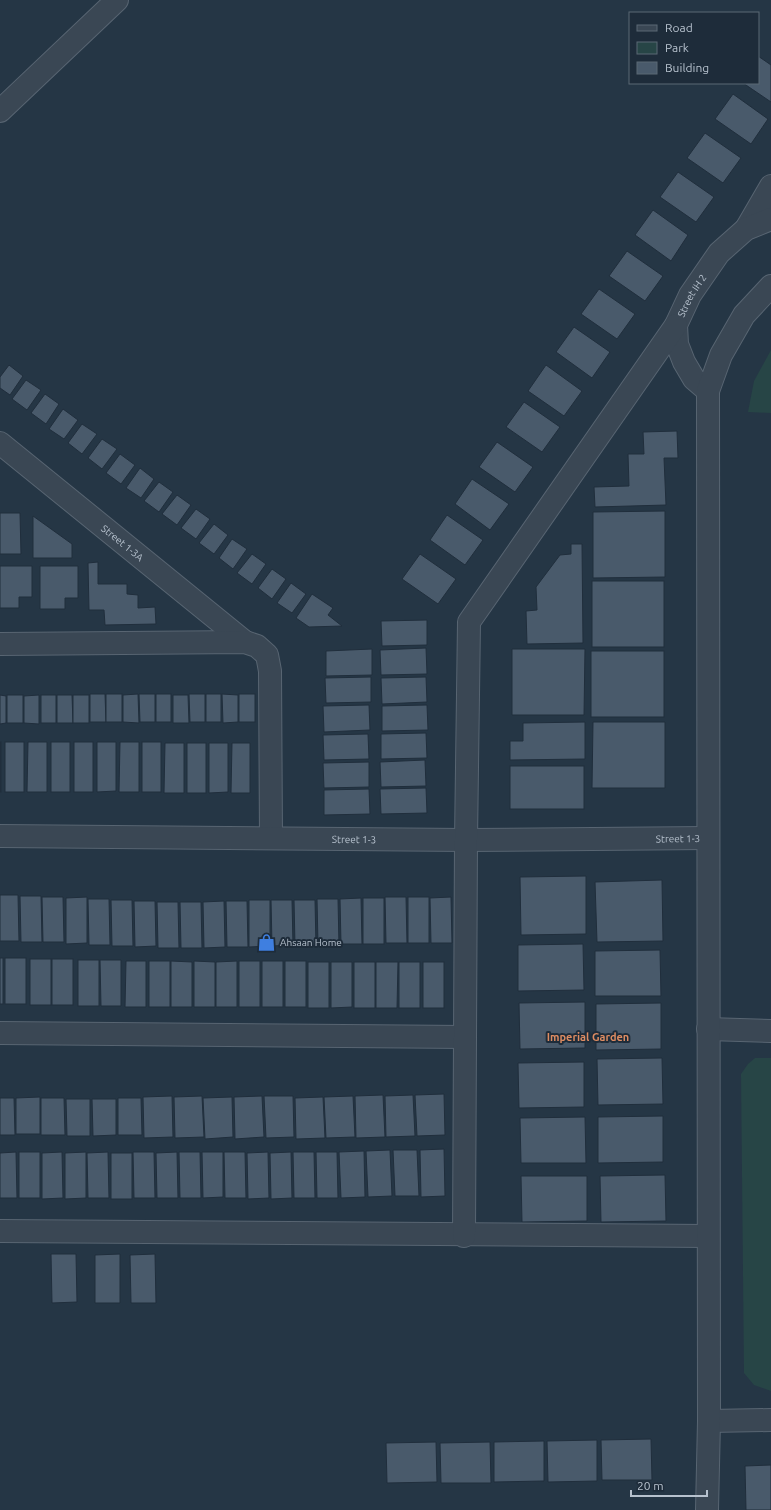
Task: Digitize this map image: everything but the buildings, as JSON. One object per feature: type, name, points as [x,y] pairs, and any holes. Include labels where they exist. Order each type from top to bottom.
[{"type":"street","points":[[0,111],[117,0]]},
{"type":"street","points":[[746,229],[771,186]]},
{"type":"street","name":"Street IH 2","points":[[708,391],[694,380],[684,362],[677,344],[676,325],[690,295],[719,253],[746,229],[771,219]]},
{"type":"street","points":[[707,1510],[709,1421],[707,838],[708,391],[721,355],[744,316],[771,286]]},
{"type":"street","points":[[464,1236],[466,840],[469,622],[676,325]]},
{"type":"street","name":"Street 1-3A","points":[[0,443],[245,642],[257,646],[267,655],[270,671],[271,838]]},
{"type":"street","points":[[0,464],[27,464]]},
{"type":"street","points":[[0,644],[245,642]]},
{"type":"street","name":"Street 1-3","points":[[0,836],[466,840],[707,838]]},
{"type":"street","points":[[708,1029],[771,1031]]},
{"type":"street","points":[[0,1033],[465,1037]]},
{"type":"street","points":[[0,1231],[464,1236],[708,1236]]},
{"type":"street","points":[[709,1421],[771,1420]]},
{"type":"green space","points":[[771,350],[771,413],[748,412],[754,381]]},
{"type":"green space","points":[[755,1058],[771,1058],[771,1391],[754,1385],[744,1373],[741,1074],[748,1064]]},
{"type":"place","name":"Ahsaan Home","points":[[267,942]]},
{"type":"district","name":"Imperial Garden","points":[[588,1037]]}]
